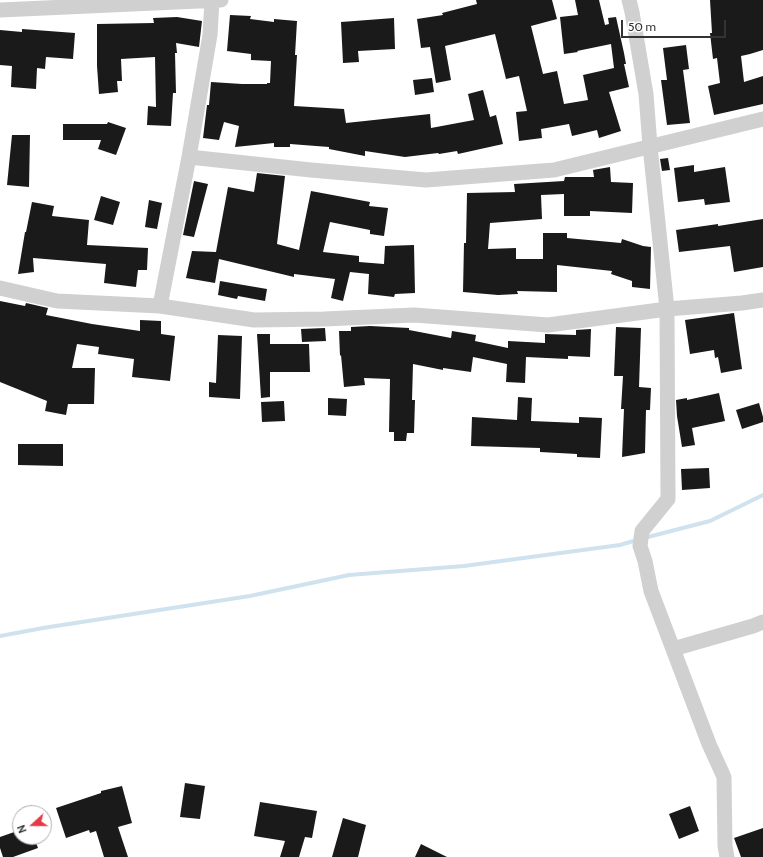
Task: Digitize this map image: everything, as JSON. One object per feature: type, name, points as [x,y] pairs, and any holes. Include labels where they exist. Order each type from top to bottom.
[{"type":"street","points":[[0,10],[215,0],[189,157],[160,306]]},
{"type":"street","points":[[629,0],[646,94],[667,309],[668,499],[642,531],[640,546],[645,561],[651,591],[709,744],[724,777],[725,846],[727,857]]},
{"type":"street","points":[[189,157],[426,180],[554,170],[763,119]]},
{"type":"street","points":[[0,288],[57,301],[160,306],[254,320],[414,315],[548,325],[667,309],[742,304],[763,300]]},
{"type":"street","points":[[673,649],[763,622]]},
{"type":"building","points":[[476,0],[552,0],[557,19],[531,26],[543,74],[557,71],[564,104],[588,100],[583,75],[614,68],[611,44],[564,54],[560,17],[578,15],[575,0],[599,0],[605,25],[609,24],[608,18],[616,17],[626,64],[624,64],[629,87],[609,92],[621,131],[599,138],[597,130],[572,136],[569,124],[541,129],[542,138],[519,141],[516,112],[527,111],[519,76],[506,79],[495,34],[445,46],[451,80],[436,83],[430,47],[421,48],[417,19],[443,15],[442,13],[477,4]]},
{"type":"building","points":[[710,0],[763,0],[763,50],[741,56],[744,82],[763,76],[763,104],[714,115],[708,86],[720,83],[717,58],[713,59],[710,33],[712,33]]},
{"type":"building","points":[[230,15],[251,16],[250,19],[274,22],[274,19],[297,21],[294,106],[344,109],[346,123],[430,114],[431,128],[474,120],[468,94],[483,90],[490,117],[496,115],[503,144],[458,154],[457,151],[405,157],[365,151],[365,156],[329,149],[329,147],[290,144],[290,147],[274,147],[274,143],[235,147],[239,126],[224,122],[219,140],[203,138],[207,105],[209,105],[211,82],[242,84],[270,83],[271,61],[251,60],[251,54],[227,51]]},
{"type":"building","points":[[177,17],[202,21],[199,47],[176,43],[176,93],[173,93],[171,126],[147,125],[148,106],[156,107],[155,57],[121,59],[122,81],[117,81],[118,92],[99,94],[97,24],[154,23],[153,18]]},
{"type":"building","points":[[394,18],[395,49],[358,51],[359,62],[343,63],[341,22]]},
{"type":"building","points":[[22,29],[75,33],[73,59],[46,57],[45,69],[37,68],[36,89],[11,87],[12,66],[0,65],[0,30],[22,32]]},
{"type":"building","points":[[686,45],[689,69],[683,70],[690,123],[667,125],[661,80],[667,80],[663,48]]},
{"type":"building","points":[[432,78],[434,92],[415,95],[413,80]]},
{"type":"building","points":[[108,122],[126,128],[116,155],[98,149],[101,140],[63,140],[63,124],[107,124]]},
{"type":"building","points":[[12,135],[30,135],[29,187],[7,185]]},
{"type":"building","points":[[668,158],[670,170],[662,171],[660,159]]},
{"type":"building","points":[[694,165],[694,172],[725,167],[730,202],[705,205],[704,199],[678,202],[674,168]]},
{"type":"building","points":[[610,167],[611,182],[633,183],[632,213],[590,211],[590,216],[564,216],[564,194],[541,195],[542,219],[490,223],[488,249],[516,248],[516,259],[543,259],[543,233],[567,233],[567,238],[621,243],[622,239],[651,247],[650,289],[632,287],[632,281],[611,274],[612,271],[557,265],[557,292],[517,291],[518,294],[498,295],[463,292],[467,193],[515,192],[514,184],[564,181],[565,177],[594,177],[593,170]]},
{"type":"building","points":[[257,173],[285,176],[277,244],[299,250],[311,191],[370,202],[369,206],[388,208],[384,236],[370,234],[370,230],[330,222],[323,252],[359,256],[359,262],[384,264],[385,246],[414,245],[415,293],[395,294],[394,297],[368,294],[369,274],[350,272],[343,301],[331,298],[335,279],[294,274],[294,277],[219,259],[215,283],[186,278],[192,251],[216,252],[228,187],[254,192]]},
{"type":"building","points":[[194,181],[208,184],[194,237],[183,235]]},
{"type":"building","points":[[101,196],[120,202],[113,225],[94,220]]},
{"type":"building","points":[[149,200],[162,203],[157,229],[145,227]]},
{"type":"building","points":[[32,202],[54,206],[52,216],[89,220],[87,245],[148,248],[147,270],[138,270],[136,287],[104,283],[106,264],[33,258],[34,272],[18,274]]},
{"type":"building","points":[[763,219],[763,267],[734,272],[730,246],[679,252],[676,230],[718,224],[718,226]]},
{"type":"building","points":[[220,281],[267,289],[265,301],[238,296],[237,299],[218,295]]},
{"type":"building","points":[[0,301],[25,306],[26,303],[48,308],[46,315],[140,331],[140,320],[161,321],[161,334],[175,336],[170,381],[132,377],[134,359],[98,354],[99,347],[77,344],[72,368],[95,368],[94,404],[68,404],[66,415],[45,411],[47,401],[0,382]]},
{"type":"building","points":[[734,313],[742,369],[721,373],[718,357],[715,358],[714,350],[690,354],[685,320]]},
{"type":"building","points":[[370,326],[409,328],[409,330],[451,338],[452,331],[476,335],[475,341],[508,348],[508,341],[545,343],[545,334],[576,335],[576,330],[591,329],[590,357],[568,356],[568,359],[526,357],[525,383],[506,382],[507,364],[473,357],[471,372],[443,368],[443,370],[413,364],[412,400],[415,400],[414,433],[407,433],[406,441],[394,441],[394,432],[389,432],[390,379],[364,378],[365,385],[344,387],[341,355],[340,356],[339,331],[351,331],[351,327]]},
{"type":"building","points":[[616,327],[641,328],[639,387],[651,388],[650,410],[646,410],[645,453],[622,457],[624,409],[621,409],[623,376],[614,376]]},
{"type":"building","points":[[325,328],[326,341],[302,342],[301,329]]},
{"type":"building","points":[[257,334],[270,334],[270,344],[309,344],[310,372],[270,372],[270,397],[261,398]]},
{"type":"building","points":[[218,335],[242,336],[240,399],[209,397],[209,382],[216,383]]},
{"type":"building","points":[[719,393],[725,421],[692,428],[695,445],[682,447],[676,400],[687,398],[687,400]]},
{"type":"building","points":[[518,397],[532,398],[531,421],[579,423],[579,417],[602,418],[600,458],[577,457],[577,454],[540,452],[540,448],[471,446],[472,417],[517,420]]},
{"type":"building","points":[[328,398],[347,399],[346,416],[328,415]]},
{"type":"building","points":[[284,401],[285,421],[262,422],[261,402]]},
{"type":"building","points":[[759,403],[763,422],[742,429],[736,410]]},
{"type":"building","points":[[18,444],[63,444],[63,466],[18,465]]},
{"type":"building","points":[[709,468],[710,488],[682,490],[681,469]]},
{"type":"building","points":[[185,783],[205,786],[200,819],[180,817]]},
{"type":"building","points":[[122,786],[132,823],[118,827],[128,857],[104,857],[96,831],[90,833],[89,830],[66,838],[56,808],[101,793],[101,791]]},
{"type":"building","points":[[260,802],[317,811],[312,838],[305,837],[299,857],[280,857],[285,841],[254,836]]},
{"type":"building","points":[[690,806],[699,831],[679,839],[669,814]]},
{"type":"building","points":[[343,818],[366,825],[358,857],[332,857]]},
{"type":"building","points":[[763,828],[763,857],[741,857],[734,838]]},
{"type":"building","points":[[12,833],[12,845],[37,845],[38,848],[13,857],[3,857],[0,848],[0,837]]},
{"type":"building","points":[[421,844],[447,857],[415,857]]},
{"type":"waterway","points":[[644,538],[710,521],[763,495]]},
{"type":"waterway","points":[[0,636],[250,596],[349,575],[464,566],[620,545],[637,540]]}]
